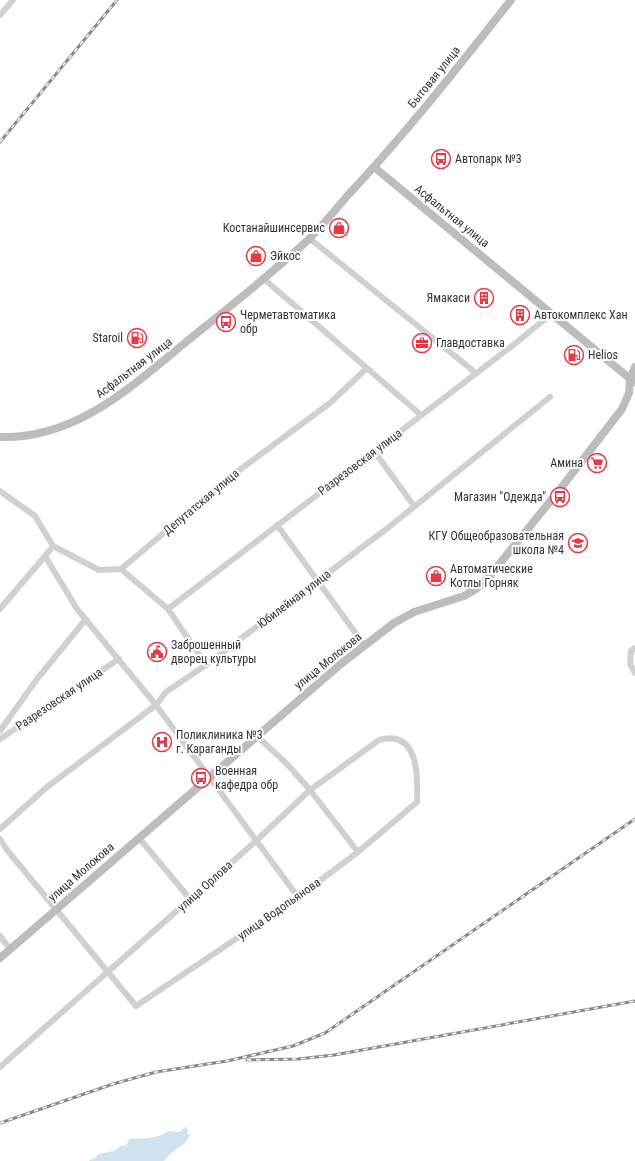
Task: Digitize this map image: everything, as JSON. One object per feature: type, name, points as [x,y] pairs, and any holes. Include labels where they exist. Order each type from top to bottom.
[{"type":"main road","name":"Бытовая улица","points":[[374,167],[433,98],[511,0]]},
{"type":"main road","name":"Асфальтная улица","points":[[0,437],[46,432],[89,415],[123,394],[264,279],[309,238],[374,167],[632,381]]},
{"type":"main road","name":"улица Молокова","points":[[0,958],[257,736],[394,623],[414,612],[464,596],[476,589],[488,578],[622,409],[629,393],[635,367]]},
{"type":"street","points":[[0,15],[12,0]]},
{"type":"street","points":[[309,238],[476,372]]},
{"type":"street","points":[[264,279],[422,415]]},
{"type":"street","name":"Разрезовская улица","points":[[168,609],[422,415],[551,314]]},
{"type":"street","name":"Депутатская улица","points":[[121,569],[234,474],[330,403],[367,368]]},
{"type":"street","name":"Юбилейная улица","points":[[0,829],[47,787],[156,705],[166,692],[206,665],[414,506],[550,397]]},
{"type":"street","points":[[374,451],[414,506]]},
{"type":"street","points":[[0,491],[35,516],[53,546],[99,570],[121,569],[168,609],[206,665]]},
{"type":"street","points":[[277,525],[316,581],[365,646]]},
{"type":"street","points":[[0,609],[53,546]]},
{"type":"street","points":[[46,556],[77,609],[156,705],[298,897]]},
{"type":"street","name":"Разрезовская улица","points":[[0,732],[37,679],[86,619]]},
{"type":"street","points":[[635,648],[631,651],[630,664],[635,673]]},
{"type":"street","name":"Разрезовская улица","points":[[0,739],[119,659]]},
{"type":"street","points":[[257,736],[289,766],[310,790],[358,852]]},
{"type":"street","name":"улица Орлова","points":[[0,1067],[190,900],[310,790],[379,740],[390,737],[400,741],[407,747],[415,759]]},
{"type":"street","name":"улица Водопьянова","points":[[108,971],[136,1006],[298,897],[358,852],[417,802],[418,779],[415,759]]},
{"type":"street","points":[[140,838],[190,900]]},
{"type":"street","points":[[0,839],[7,850],[56,910],[108,971]]},
{"type":"street","points":[[0,936],[10,949]]},
{"type":"water","points":[[185,1127],[188,1130],[187,1134],[191,1133],[185,1143],[171,1153],[164,1161],[88,1161],[95,1158],[98,1154],[114,1151],[122,1145],[126,1146],[129,1139],[154,1137],[168,1131],[179,1132]]},
{"type":"railway","points":[[0,142],[117,0]]},
{"type":"railway","points":[[0,1123],[113,1084],[156,1072],[227,1061],[293,1046],[325,1033],[635,819]]},
{"type":"railway","points":[[247,1060],[298,1059],[334,1055],[635,1001]]},
{"type":"place","name":"Автопарк №3","points":[[441,159]]},
{"type":"place","name":"Костанайшинсервис","points":[[339,228]]},
{"type":"place","name":"Эйкос","points":[[256,256]]},
{"type":"place","name":"Ямакаси","points":[[484,298]]},
{"type":"place","name":"Автокомплекс Хан","points":[[520,315]]},
{"type":"place","name":"Черметавтоматика обр","points":[[226,322]]},
{"type":"place","name":"Staroil","points":[[137,338]]},
{"type":"place","name":"Главдоставка","points":[[422,343]]},
{"type":"place","name":"Helios","points":[[574,355]]},
{"type":"place","name":"Амина","points":[[597,463]]},
{"type":"place","name":"Магазин \"Одежда\"","points":[[560,497]]},
{"type":"place","name":"КГУ Общеобразовательная школа №4","points":[[578,543]]},
{"type":"place","name":"Автоматические Котлы Горняк","points":[[436,576]]},
{"type":"place","name":"Заброшенный дворец культуры","points":[[157,652]]},
{"type":"place","name":"Поликлиника №3 г. Караганды","points":[[162,742]]},
{"type":"place","name":"Военная кафедра обр","points":[[201,778]]}]
